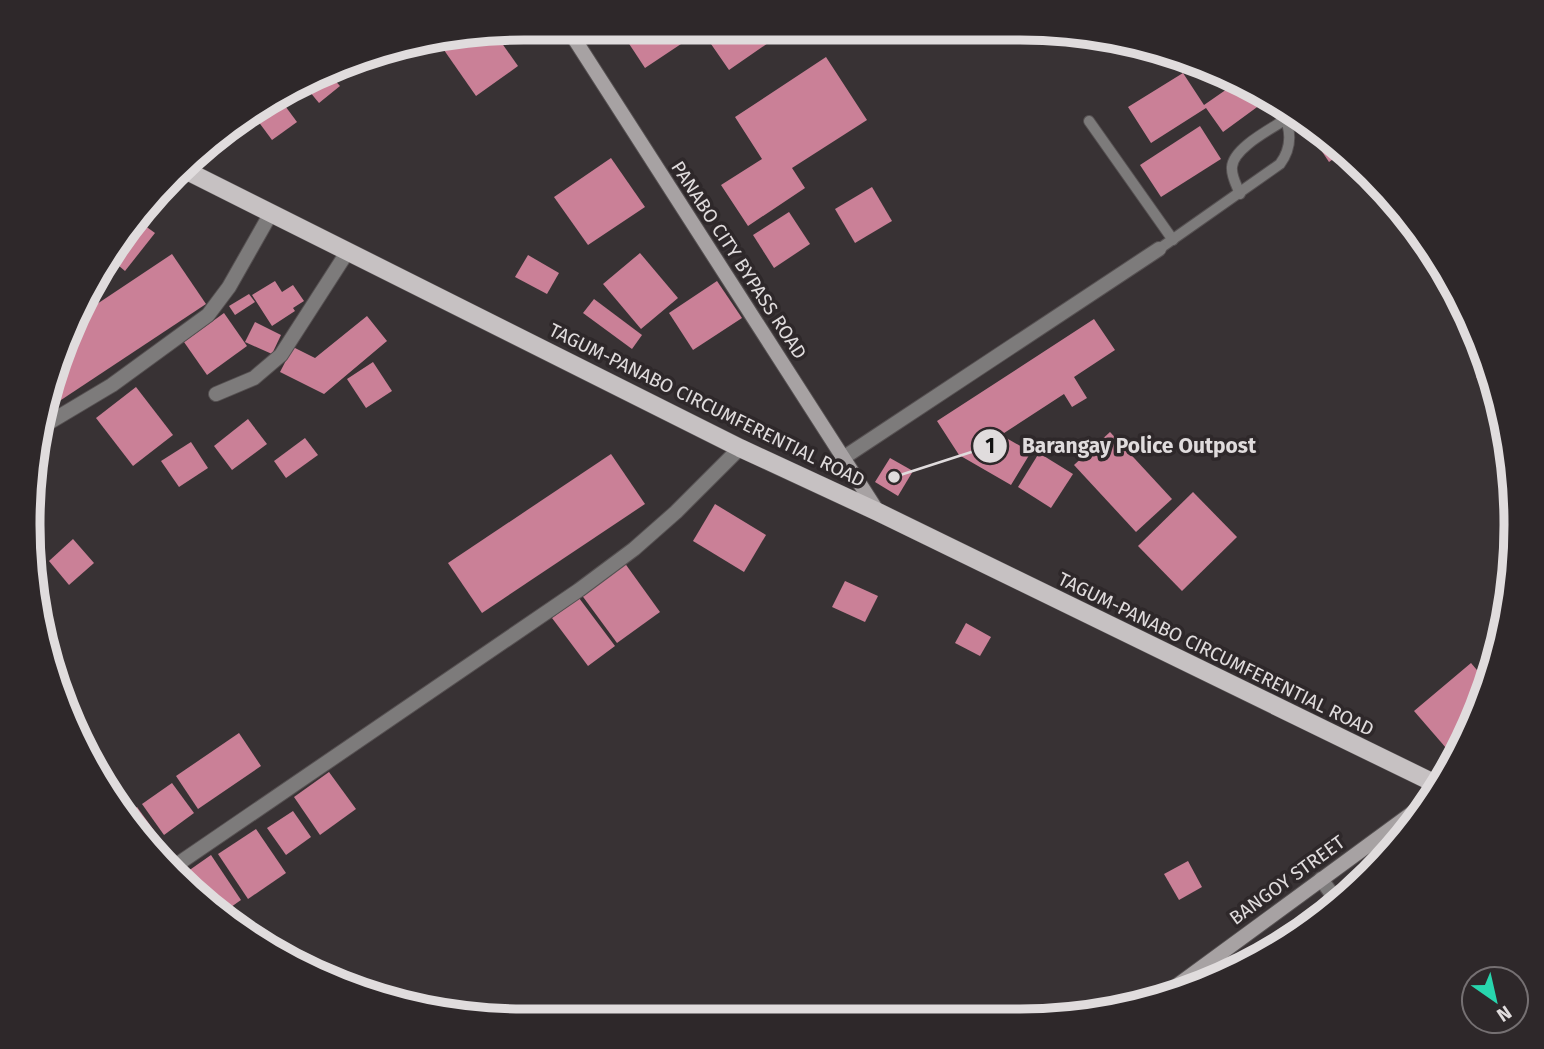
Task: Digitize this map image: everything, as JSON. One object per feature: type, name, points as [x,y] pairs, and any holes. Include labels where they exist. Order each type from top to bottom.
[{"type":"main road","name":"PANABO CITY BYPASS ROAD","points":[[575,40],[878,512]]},
{"type":"main road","name":"TAGUM-PANABO CIRCUMFERENTIAL ROAD","points":[[195,170],[271,213],[740,448],[878,512],[1430,781]]},
{"type":"main road","name":"BANGOY STREET","points":[[1185,979],[1404,819]]},
{"type":"street","points":[[52,421],[113,385],[208,315],[229,287],[271,213]]},
{"type":"street","points":[[843,458],[1159,249]]},
{"type":"street","points":[[216,394],[254,378],[281,355],[348,251]]},
{"type":"street","points":[[179,863],[634,549],[676,512],[740,448]]},
{"type":"street","points":[[1321,879],[1332,895]]},
{"type":"lane","points":[[1240,194],[1232,174],[1231,164],[1236,154],[1281,117]]},
{"type":"lane","points":[[1159,249],[1270,173],[1286,156],[1290,138],[1285,120]]},
{"type":"lane","points":[[1089,121],[1173,240]]},
{"type":"building","points":[[627,40],[687,40],[645,68]]},
{"type":"building","points":[[708,40],[772,40],[729,70]]},
{"type":"building","points":[[500,41],[518,66],[476,96],[442,48]]},
{"type":"building","points":[[826,57],[867,120],[792,168],[805,188],[748,226],[721,185],[762,159],[735,117]]},
{"type":"building","points":[[1183,73],[1204,105],[1229,88],[1261,104],[1223,132],[1206,108],[1151,143],[1128,107]]},
{"type":"building","points":[[334,79],[340,86],[319,103],[309,91]]},
{"type":"building","points":[[284,104],[297,122],[272,140],[258,120]]},
{"type":"building","points":[[1200,126],[1221,159],[1161,197],[1140,165]]},
{"type":"building","points":[[1324,148],[1336,157],[1329,162],[1321,150]]},
{"type":"building","points":[[611,158],[645,207],[588,245],[554,197]]},
{"type":"building","points":[[872,187],[892,221],[855,243],[835,209]]},
{"type":"building","points":[[789,212],[810,244],[774,268],[753,235]]},
{"type":"building","points":[[144,225],[155,233],[125,271],[116,264]]},
{"type":"building","points":[[640,253],[678,298],[641,329],[603,284]]},
{"type":"building","points":[[172,254],[206,304],[58,402],[66,369],[91,308]]},
{"type":"building","points":[[528,255],[559,273],[547,294],[515,277]]},
{"type":"building","points":[[275,281],[282,292],[293,285],[304,301],[293,308],[295,311],[272,326],[252,295]]},
{"type":"building","points":[[717,281],[742,318],[693,350],[669,313]]},
{"type":"building","points":[[249,294],[255,302],[235,315],[229,306]]},
{"type":"building","points":[[594,299],[642,335],[632,349],[583,313]]},
{"type":"building","points":[[224,313],[247,346],[207,375],[184,342]]},
{"type":"building","points":[[367,316],[387,341],[324,394],[280,372],[293,347],[315,358]]},
{"type":"building","points":[[1094,319],[1115,350],[1074,377],[1087,398],[1072,407],[1064,394],[1001,435],[1031,452],[1011,485],[959,455],[937,421]]},
{"type":"building","points":[[255,322],[281,335],[272,354],[245,342]]},
{"type":"building","points":[[373,362],[392,391],[366,408],[347,379]]},
{"type":"building","points":[[136,387],[173,435],[133,466],[96,418]]},
{"type":"building","points":[[248,419],[267,444],[232,470],[214,446]]},
{"type":"building","points":[[1110,432],[1172,499],[1136,532],[1074,465]]},
{"type":"building","points":[[305,438],[318,455],[286,478],[274,461]]},
{"type":"building","points":[[191,442],[208,468],[179,487],[161,461]]},
{"type":"building","points":[[1039,453],[1073,474],[1051,508],[1018,487]]},
{"type":"building","points":[[611,454],[645,504],[482,613],[448,563]]},
{"type":"building","points":[[890,458],[913,471],[898,496],[875,482]]},
{"type":"building","points":[[1193,492],[1237,537],[1182,591],[1138,546]]},
{"type":"building","points":[[715,504],[766,535],[744,572],[693,541]]},
{"type":"building","points":[[73,539],[94,563],[69,585],[49,561]]},
{"type":"building","points":[[624,562],[660,612],[617,643],[581,594]]},
{"type":"building","points":[[845,581],[878,596],[865,622],[832,607]]},
{"type":"building","points":[[579,598],[615,646],[588,666],[552,618]]},
{"type":"building","points":[[966,623],[991,637],[980,656],[955,643]]},
{"type":"building","points":[[1471,663],[1480,674],[1448,750],[1414,711]]},
{"type":"building","points":[[239,733],[261,766],[198,809],[176,776]]},
{"type":"building","points":[[329,772],[356,809],[320,835],[294,797]]},
{"type":"building","points":[[172,783],[194,813],[164,835],[142,804]]},
{"type":"building","points":[[137,807],[161,840],[158,842],[133,810]]},
{"type":"building","points":[[293,811],[311,837],[286,855],[267,828]]},
{"type":"building","points":[[256,829],[286,873],[248,899],[218,854]]},
{"type":"building","points":[[211,855],[241,900],[229,908],[187,872]]},
{"type":"building","points":[[1188,861],[1202,887],[1179,900],[1164,874]]},
{"type":"place","name":"Barangay Police Outpost","points":[[894,477]]}]
